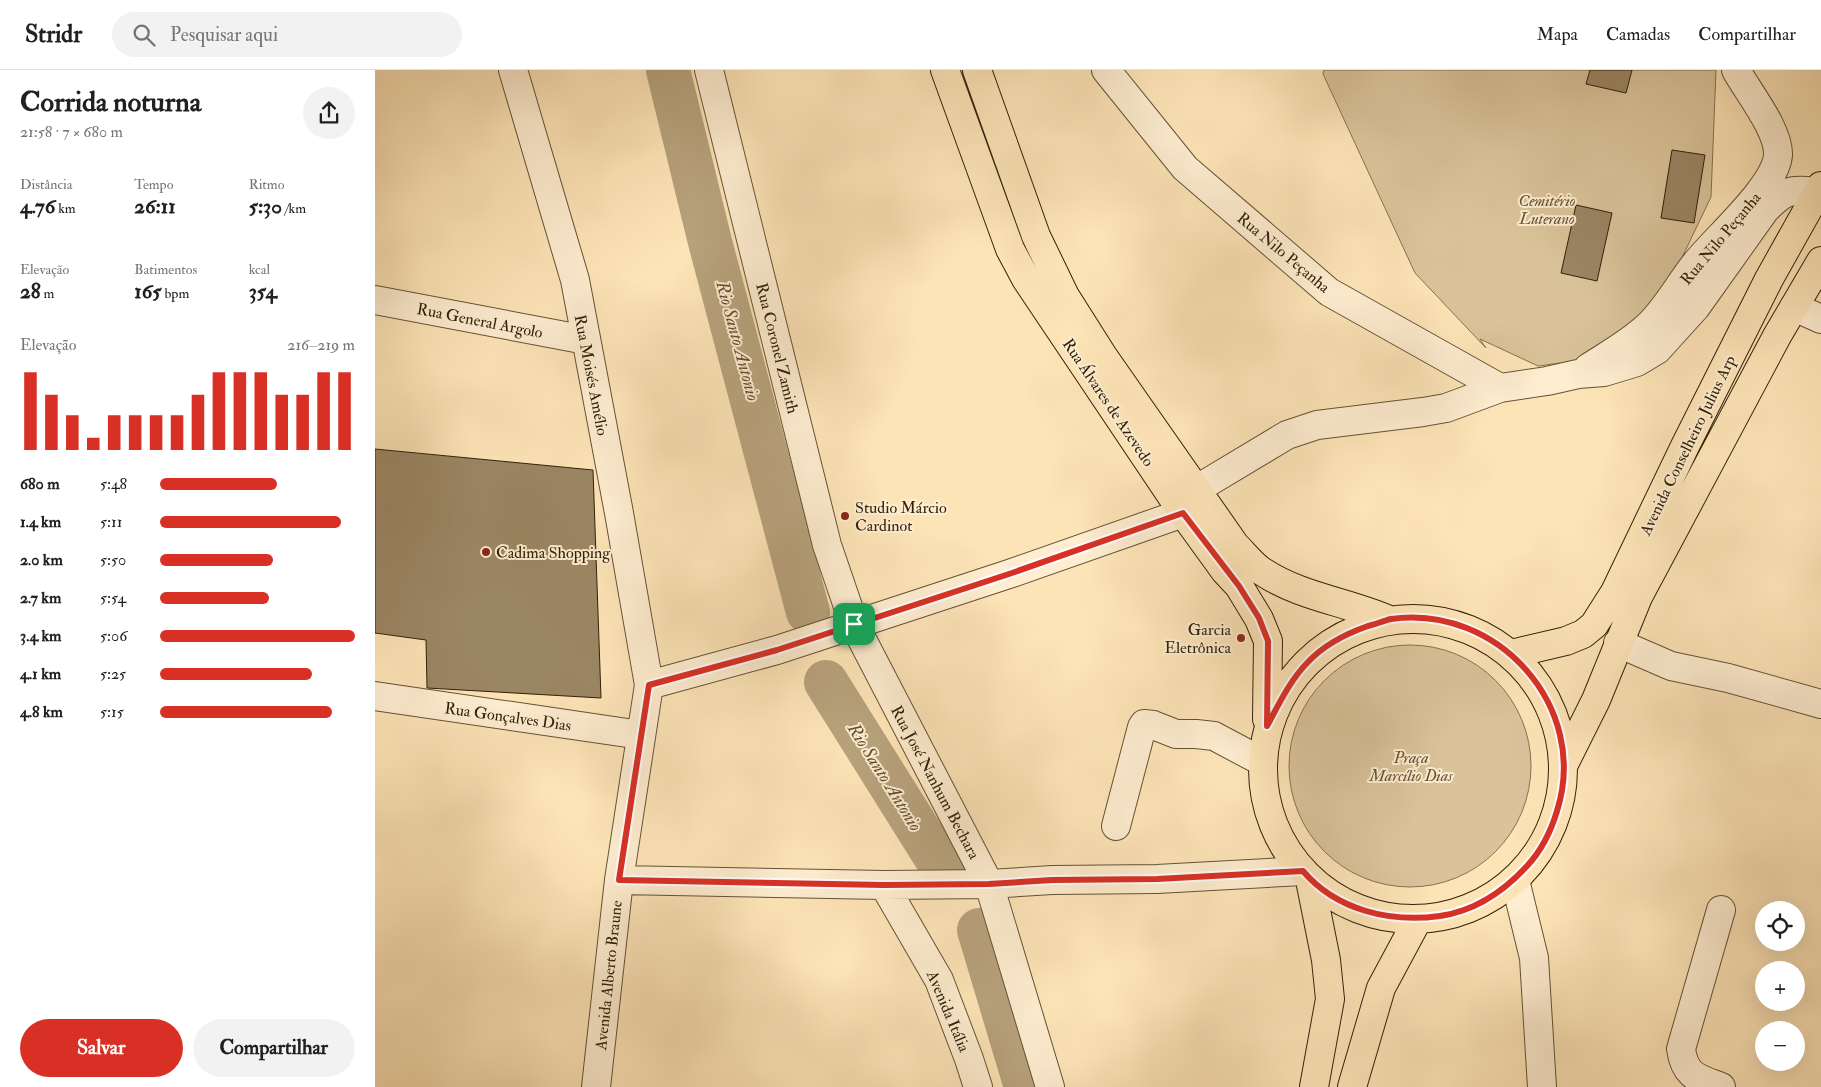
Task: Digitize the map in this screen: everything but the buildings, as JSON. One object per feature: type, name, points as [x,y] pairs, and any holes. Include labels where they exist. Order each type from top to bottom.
[{"type":"main road","name":"Rua Álvares de Azevedo","points":[[945,70],[1010,249],[1026,279],[1183,513],[1239,586],[1259,618],[1268,641],[1267,726]]},
{"type":"main road","name":"Rua Álvares de Azevedo","points":[[977,70],[1036,236],[1065,296],[1103,356],[1235,545],[1261,571],[1284,585],[1366,610],[1389,620]]},
{"type":"main road","name":"Avenida Conselheiro Julius Arp","points":[[1511,654],[1566,641],[1583,634],[1595,625],[1615,592],[1760,296],[1819,189]]},
{"type":"main road","name":"Avenida Conselheiro Julius Arp","points":[[1564,764],[1596,700],[1638,596],[1794,307],[1821,261]]},
{"type":"main road","points":[[1414,618],[1438,620],[1461,626],[1484,636],[1511,654],[1533,677],[1549,703],[1560,733],[1564,764],[1562,796],[1552,827],[1536,856],[1515,880],[1486,900],[1453,914],[1418,919],[1379,916],[1342,902],[1306,876],[1288,855],[1275,833],[1263,794],[1261,761],[1267,726],[1287,688],[1307,663],[1329,643],[1349,633],[1389,620],[1414,618]]},
{"type":"main road","points":[[1306,876],[1326,960],[1330,999],[1314,1087]]},
{"type":"main road","points":[[1352,1087],[1381,988],[1418,919]]},
{"type":"street","name":"Rua Moisés Amélio","points":[[513,70],[575,280],[621,523],[649,685]]},
{"type":"street","name":"Rua Coronel Zamith","points":[[709,70],[827,545],[842,628]]},
{"type":"street","name":"Rua Nilo Peçanha","points":[[1106,70],[1185,168],[1329,292],[1500,388]]},
{"type":"street","name":"Rua Nilo Peçanha","points":[[1578,374],[1626,343],[1646,328],[1664,310],[1697,262],[1737,219],[1764,185],[1775,165],[1778,154],[1776,141],[1766,118],[1736,70]]},
{"type":"street","name":"Rua Nilo Peçanha","points":[[1197,489],[1287,436],[1317,425],[1431,411],[1446,408],[1500,388],[1578,374],[1604,372],[1637,362],[1657,350],[1696,307],[1765,210],[1776,198],[1795,190],[1819,189]]},
{"type":"street","name":"Rua General Argolo","points":[[375,300],[586,340]]},
{"type":"street","points":[[1794,307],[1821,318]]},
{"type":"street","points":[[649,685],[777,650],[1009,574],[1183,513]]},
{"type":"street","name":"Rua José Nanhum Bechara","points":[[842,628],[989,884],[1050,1087]]},
{"type":"street","points":[[1618,643],[1671,666],[1728,678],[1821,704]]},
{"type":"street","name":"Avenida Alberto Braune","points":[[595,1087],[619,880],[649,685]]},
{"type":"street","name":"Rua Gonçalves Dias","points":[[375,696],[641,735]]},
{"type":"street","points":[[1116,826],[1144,724],[1153,725],[1175,734],[1214,736],[1261,761]]},
{"type":"street","points":[[619,880],[884,885],[1306,876]]},
{"type":"street","points":[[1515,880],[1534,958],[1542,1087]]},
{"type":"street","name":"Avenida Itália","points":[[884,885],[939,980],[978,1087]]},
{"type":"street","points":[[1721,910],[1681,1049],[1687,1070],[1692,1075],[1721,1087]]},
{"type":"green space","name":"Cemitério Luterano","points":[[1324,70],[1716,70],[1711,197],[1666,291],[1597,358],[1538,366],[1480,339],[1486,348],[1415,273],[1323,74]]},
{"type":"green space","name":"Praça Marcílio Dias","points":[[1410,645],[1434,647],[1456,654],[1477,665],[1496,680],[1511,699],[1522,720],[1529,742],[1531,766],[1529,790],[1522,812],[1511,833],[1496,852],[1477,867],[1456,878],[1434,885],[1410,887],[1386,885],[1364,878],[1343,867],[1324,852],[1309,833],[1298,812],[1291,790],[1289,766],[1291,742],[1298,720],[1309,699],[1324,680],[1343,665],[1364,654],[1386,647]]},
{"type":"waterway","name":"Rio Santo Antonio","points":[[668,70],[710,242],[808,612]]},
{"type":"waterway","name":"Rio Santo Antonio","points":[[826,682],[945,872]]},
{"type":"waterway","name":"Rio Santo Antonio","points":[[979,930],[1026,1087]]},
{"type":"place","name":"Studio Márcio Cardinot","points":[[845,516]]},
{"type":"place","name":"Cadima Shopping","points":[[486,552]]},
{"type":"place","name":"Garcia Eletrônica","points":[[1241,638]]},
{"type":"route","points":[[1183,513],[1225,571],[1239,586],[1259,618],[1268,641],[1267,726],[1287,688],[1307,663],[1329,643],[1349,633],[1389,620],[1414,618],[1438,620],[1461,626],[1498,644],[1511,654],[1533,677],[1549,703],[1560,733],[1564,764],[1562,796],[1552,827],[1536,856],[1515,880],[1486,900],[1453,914],[1418,919],[1379,916],[1342,902],[1310,880],[1303,871],[1157,879],[1052,880],[989,884],[884,885],[619,880],[649,685],[777,650],[854,624],[1009,574],[1183,513]]}]
